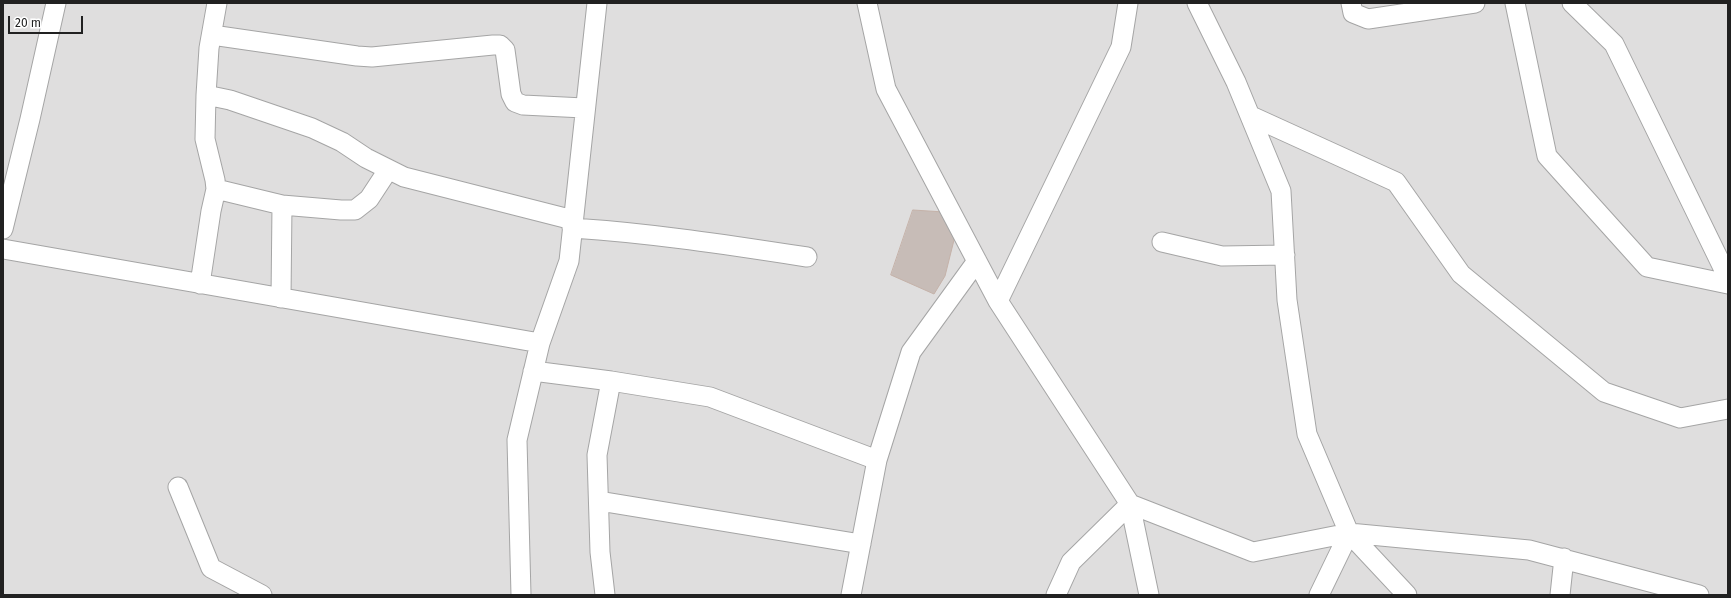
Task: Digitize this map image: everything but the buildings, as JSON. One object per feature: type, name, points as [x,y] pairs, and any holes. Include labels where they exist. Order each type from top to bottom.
[{"type":"street","points":[[3,229],[7,195],[56,3]]},
{"type":"street","points":[[200,284],[211,211],[216,189],[216,180],[205,139],[206,95],[217,3]]},
{"type":"street","points":[[521,595],[517,440],[540,343],[569,261],[584,108],[597,3]]},
{"type":"street","points":[[867,3],[886,89],[998,301],[1130,504],[1149,595]]},
{"type":"street","points":[[998,301],[1121,47],[1128,3]]},
{"type":"street","points":[[1196,3],[1236,82],[1281,191],[1286,300],[1307,434],[1349,533],[1406,595]]},
{"type":"street","points":[[1351,3],[1353,13],[1368,19],[1475,3]]},
{"type":"street","points":[[1515,3],[1547,156],[1647,267],[1728,284]]},
{"type":"street","points":[[1572,3],[1614,44],[1728,278]]},
{"type":"street","points":[[212,35],[357,56],[372,56],[493,44],[500,45],[505,50],[511,94],[515,102],[523,105],[584,108]]},
{"type":"street","points":[[206,95],[230,100],[312,128],[342,142],[366,158],[404,177],[573,224],[709,242],[806,257]]},
{"type":"street","points":[[1251,116],[1396,182],[1461,274],[1604,392],[1680,418],[1728,409]]},
{"type":"street","points":[[216,189],[282,205],[355,210],[368,199],[388,170]]},
{"type":"street","points":[[281,298],[282,205]]},
{"type":"street","points":[[1162,242],[1222,256],[1285,255]]},
{"type":"street","points":[[3,250],[540,343]]},
{"type":"street","points":[[851,595],[877,460],[911,352],[977,261]]},
{"type":"street","points":[[533,371],[611,381],[710,397],[877,460]]},
{"type":"street","points":[[605,595],[600,552],[597,455],[611,381]]},
{"type":"street","points":[[178,487],[211,568],[262,595]]},
{"type":"street","points":[[599,501],[861,544]]},
{"type":"street","points":[[1130,504],[1253,552],[1349,533],[1529,550],[1564,558],[1699,595]]},
{"type":"street","points":[[1056,595],[1071,562],[1130,504]]},
{"type":"street","points":[[1319,595],[1349,533]]},
{"type":"street","points":[[1560,595],[1564,558]]},
{"type":"shaded area","points":[[3,3],[1728,3],[1728,595],[3,595]]}]
